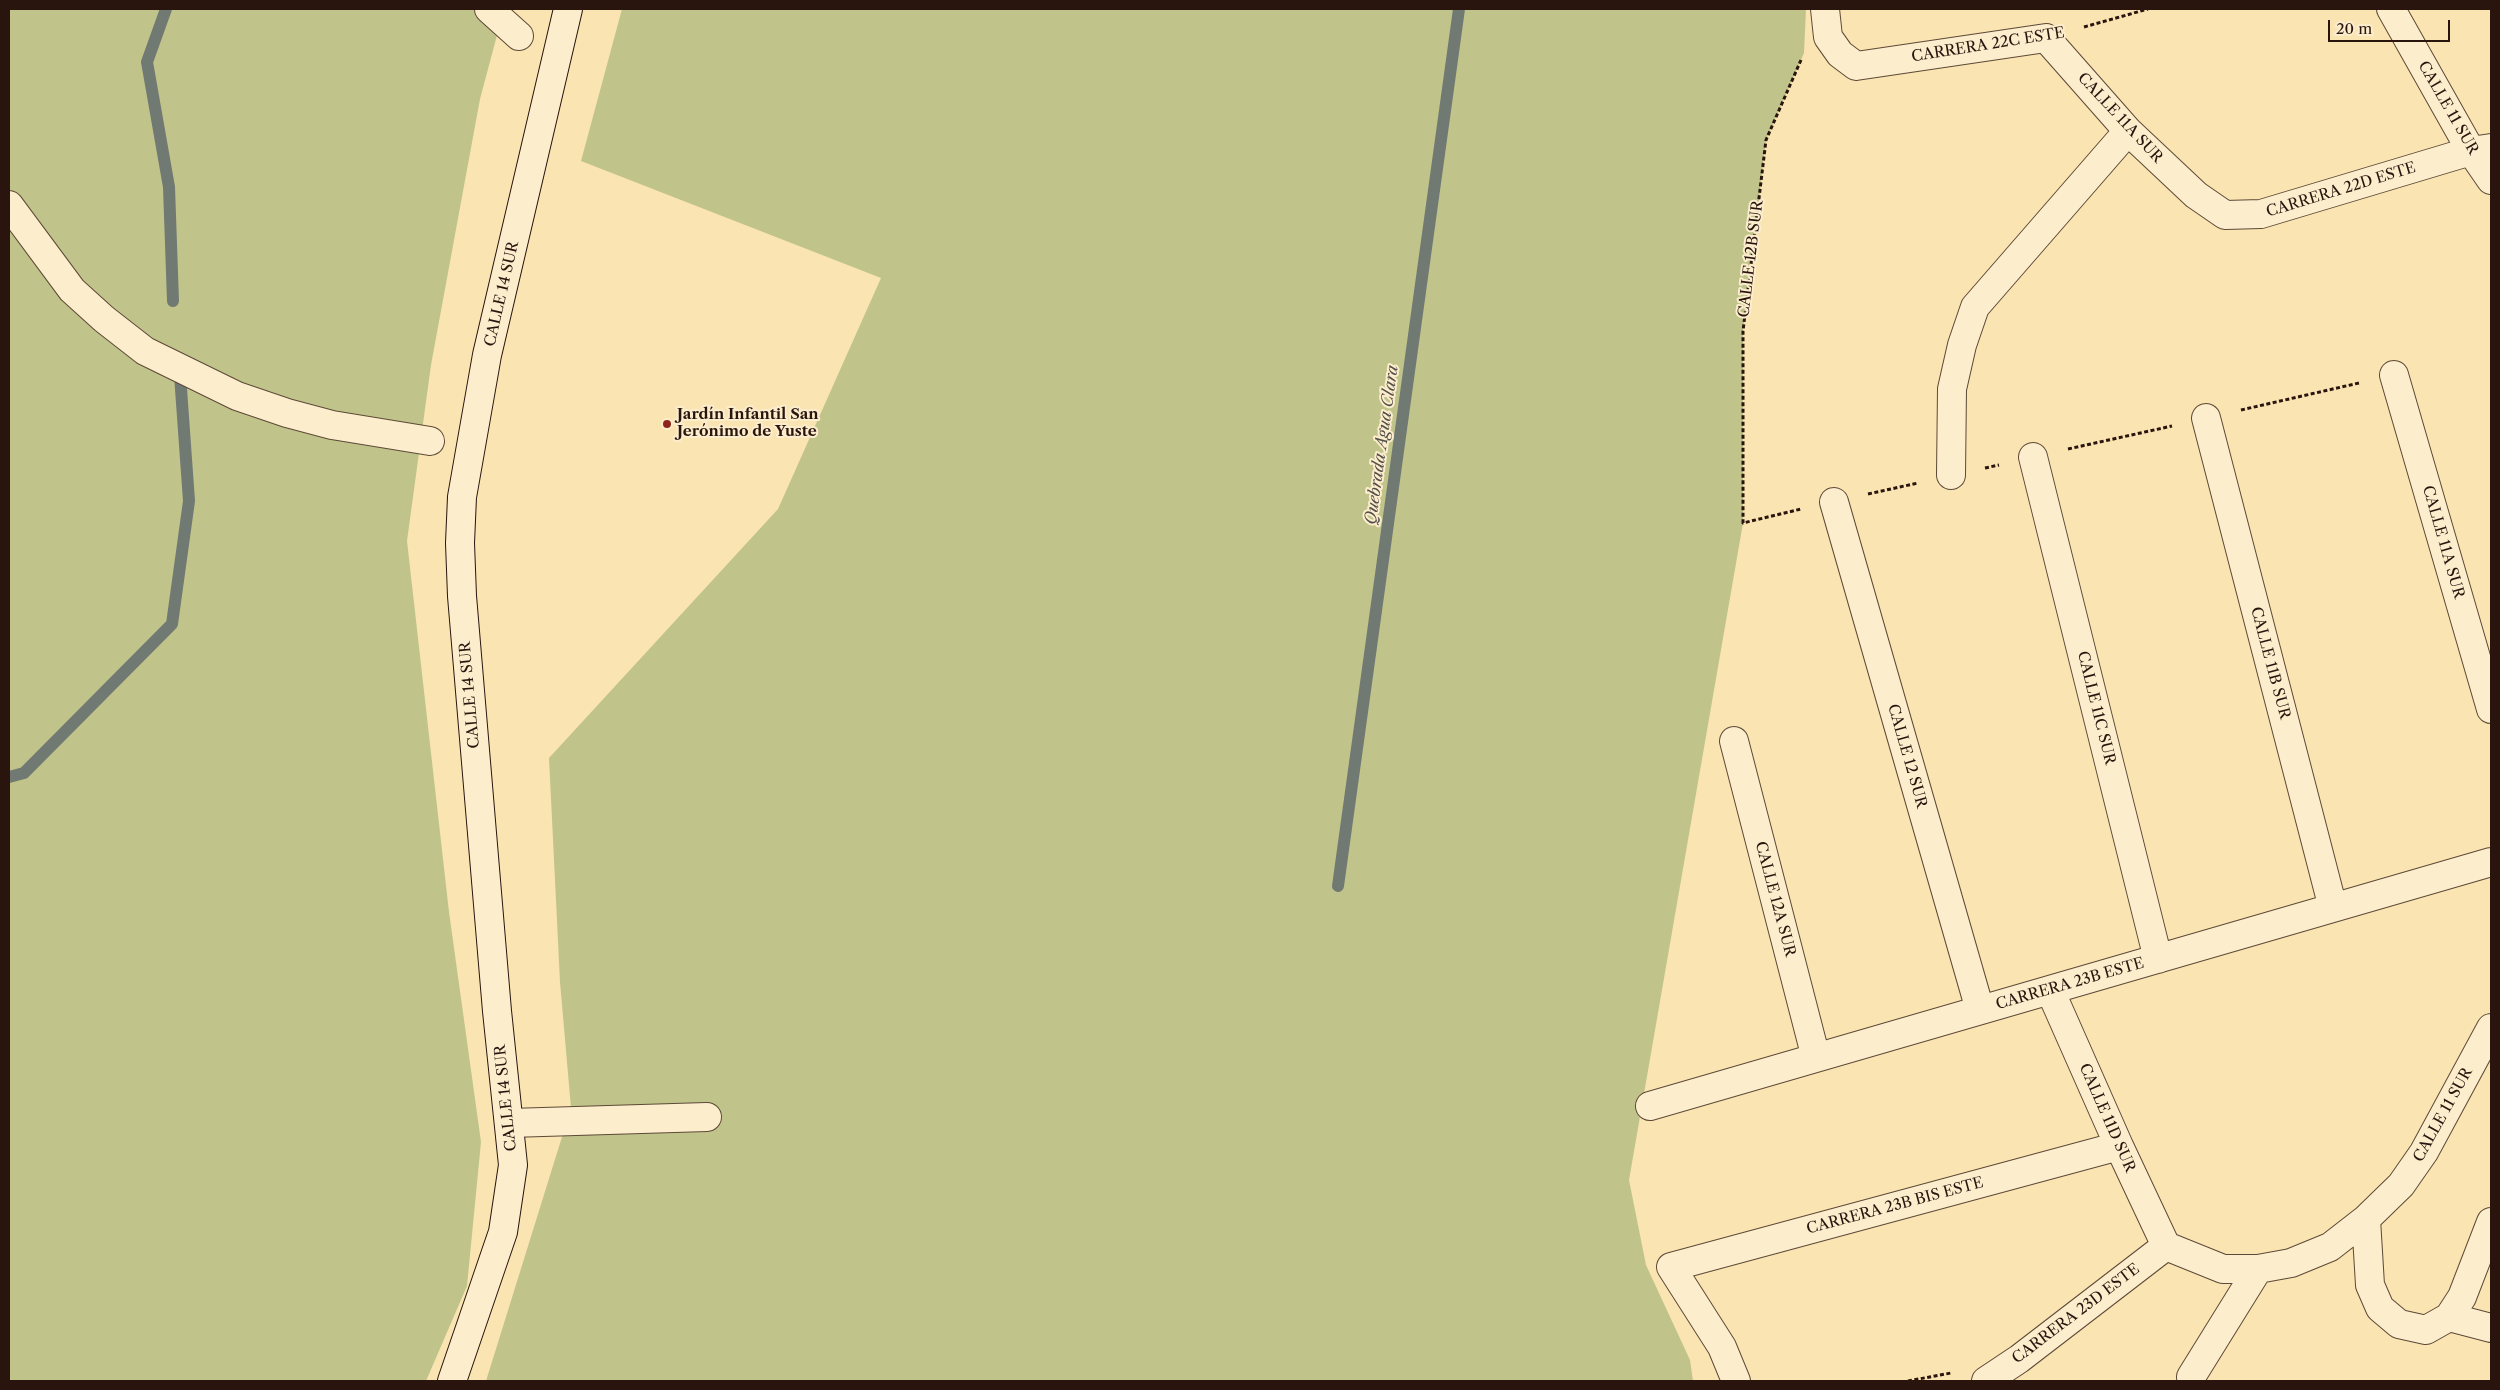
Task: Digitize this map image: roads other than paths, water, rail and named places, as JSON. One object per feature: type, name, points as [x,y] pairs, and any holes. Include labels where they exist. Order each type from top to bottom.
[{"type":"street","points":[[489,9],[519,36]]},
{"type":"street","name":"CALLE 14 SUR","points":[[452,1381],[503,1232],[513,1165],[497,1010],[462,596],[460,543],[462,497],[487,355],[568,9]]},
{"type":"street","name":"CARRERA 22C ESTE","points":[[1825,9],[1828,37],[1840,54],[1856,66],[2046,38]]},
{"type":"street","name":"CALLE 11 SUR","points":[[2391,9],[2481,149],[2491,180]]},
{"type":"street","name":"CALLE 11A SUR","points":[[2046,38],[2128,131],[2196,195]]},
{"type":"street","points":[[1950,475],[1952,389],[1962,346],[1975,307],[2128,131]]},
{"type":"street","name":"CARRERA 22D ESTE","points":[[2196,195],[2225,215],[2261,214],[2481,149]]},
{"type":"street","points":[[9,205],[72,290],[104,319],[145,351],[237,396],[287,414],[332,425],[430,441]]},
{"type":"street","name":"CALLE 11A SUR","points":[[2394,375],[2491,708]]},
{"type":"street","name":"CALLE 11B SUR","points":[[2206,418],[2333,908]]},
{"type":"street","name":"CALLE 11C SUR","points":[[2033,457],[2158,958]]},
{"type":"street","name":"CALLE 12 SUR","points":[[1834,502],[1980,1010]]},
{"type":"street","name":"CALLE 12A SUR","points":[[1734,741],[1816,1058]]},
{"type":"street","name":"CARRERA 23B ESTE","points":[[1650,1106],[2491,862]]},
{"type":"street","name":"CALLE 11D SUR","points":[[2050,990],[2119,1146],[2166,1246]]},
{"type":"street","name":"CALLE 11 SUR","points":[[2166,1246],[2223,1269],[2258,1269],[2291,1263],[2330,1247],[2366,1219],[2401,1185],[2424,1152],[2491,1028]]},
{"type":"street","points":[[510,1123],[707,1117]]},
{"type":"street","name":"CARRERA 23B BIS ESTE","points":[[1736,1381],[1722,1347],[1671,1266],[2119,1146]]},
{"type":"street","points":[[2366,1219],[2370,1285],[2380,1308],[2399,1324],[2426,1330],[2450,1317],[2462,1297],[2491,1222]]},
{"type":"street","name":"CARRERA 23D ESTE","points":[[1986,1381],[2019,1359],[2166,1246]]},
{"type":"street","points":[[2191,1377],[2258,1269]]},
{"type":"street","points":[[2450,1317],[2491,1328]]},
{"type":"waterway","points":[[166,9],[147,62],[169,187],[173,301]]},
{"type":"waterway","name":"Quebrada Agua Clara","points":[[1338,886],[1459,9]]},
{"type":"waterway","points":[[9,777],[24,773],[172,624],[189,501],[180,375]]},
{"type":"place","name":"Jardín Infantil San Jerónimo de Yuste","points":[[667,424]]}]
